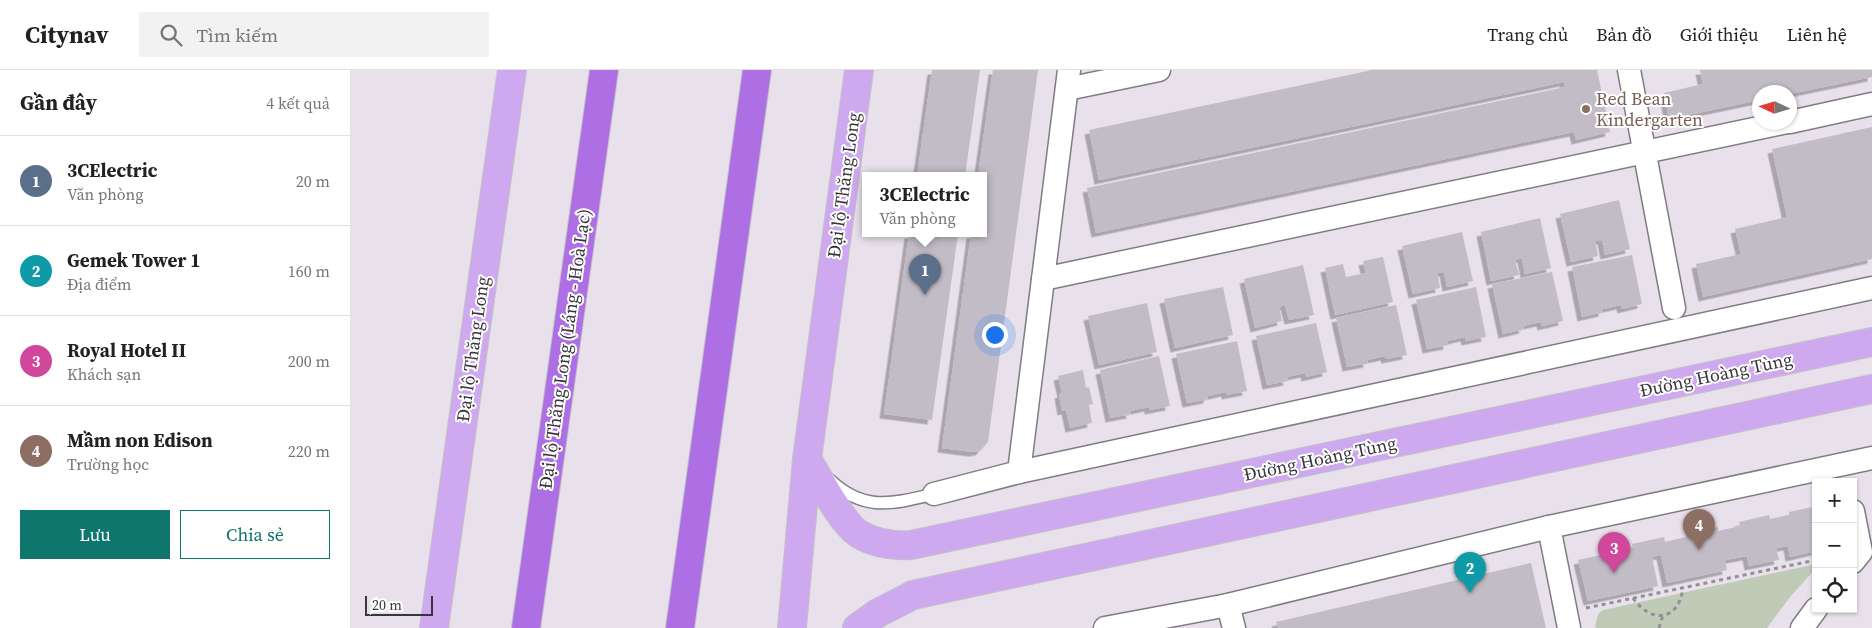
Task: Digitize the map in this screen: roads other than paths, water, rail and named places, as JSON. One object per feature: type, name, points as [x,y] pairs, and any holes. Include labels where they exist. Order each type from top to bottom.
[{"type":"highway","name":"Đại lộ Thăng Long (Láng - Hoà Lạc)","points":[[526,628],[604,70]]},
{"type":"highway","points":[[680,628],[757,70]]},
{"type":"main road","name":"Đại lộ Thăng Long","points":[[434,628],[512,70]]},
{"type":"main road","name":"Đại lộ Thăng Long","points":[[792,628],[807,459],[859,70]]},
{"type":"main road","name":"Đường Hoàng Tùng","points":[[807,459],[846,521],[858,534],[876,542],[893,546],[911,545],[1872,342]]},
{"type":"main road","points":[[857,628],[878,613],[913,595],[1872,389]]},
{"type":"street","points":[[1019,472],[1068,80],[1159,70]]},
{"type":"street","points":[[1629,70],[1674,308]]},
{"type":"street","points":[[1797,120],[1872,104]]},
{"type":"street","points":[[1043,279],[1752,130]]},
{"type":"street","points":[[926,496],[1019,472],[1872,288]]},
{"type":"street","points":[[1105,628],[1228,605],[1549,527],[1846,473],[1872,458]]},
{"type":"street","points":[[1549,527],[1567,620]]},
{"type":"street","points":[[1857,532],[1861,552],[1857,557]]},
{"type":"street","points":[[1228,605],[1234,628]]},
{"type":"street","points":[[1802,628],[1813,613]]},
{"type":"lane","points":[[807,459],[836,486],[857,500],[888,504],[926,496]]},
{"type":"place","name":"Red Bean Kindergarten","points":[[1586,109]]},
{"type":"place","name":"3CElectric","points":[[925,295]]},
{"type":"place","name":"Mầm non Edison","points":[[1699,550]]},
{"type":"place","name":"Royal Hotel II","points":[[1614,573]]},
{"type":"place","name":"Gemek Tower 1","points":[[1470,593]]}]
